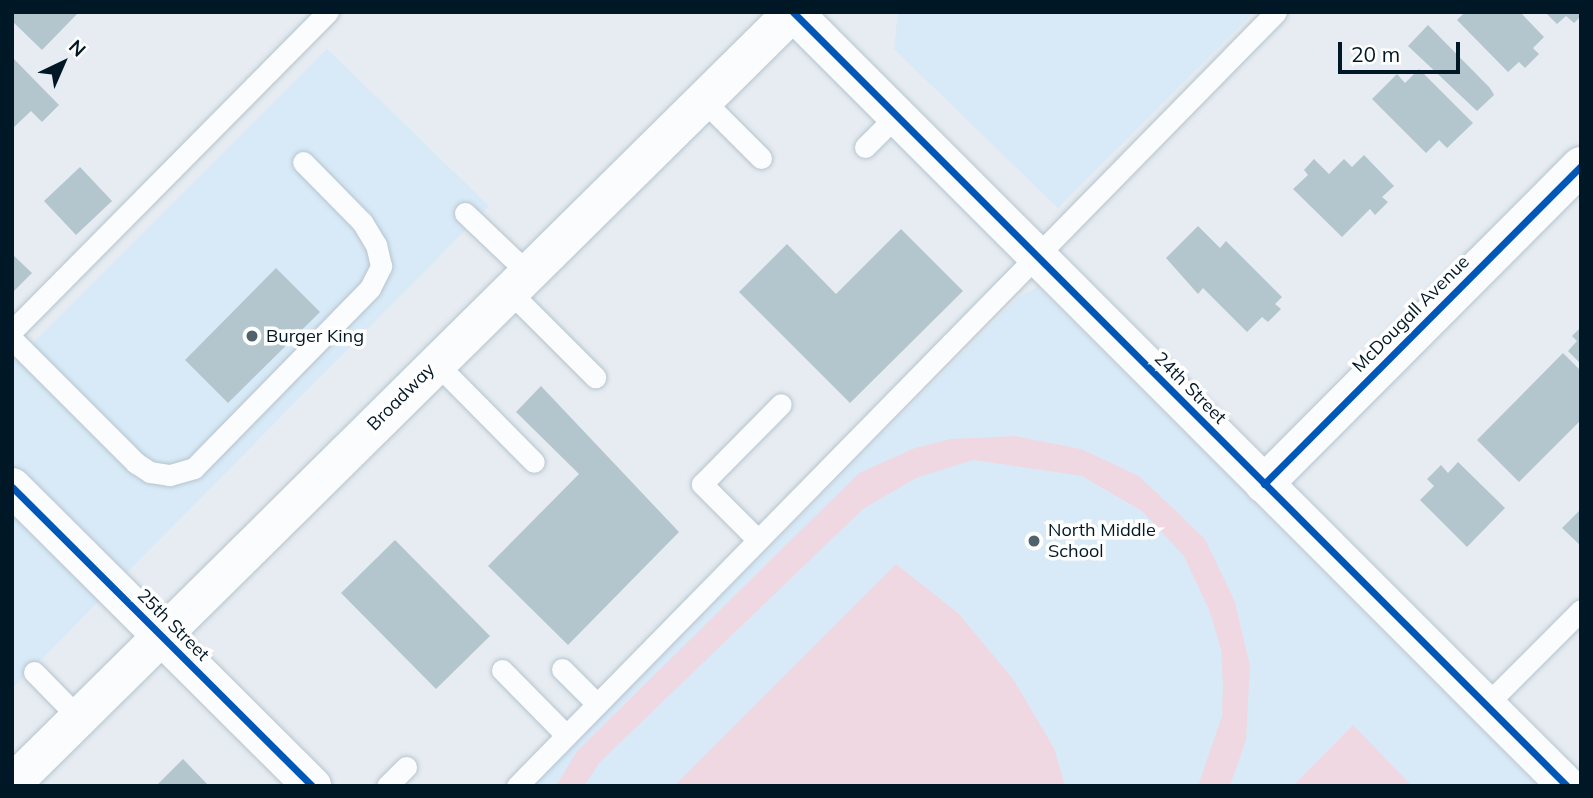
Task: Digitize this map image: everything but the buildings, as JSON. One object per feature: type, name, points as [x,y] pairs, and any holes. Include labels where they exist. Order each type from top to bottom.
[{"type":"street","name":"24th Street","points":[[793,12],[1567,786]]},
{"type":"street","name":"Broadway","points":[[12,784],[160,634],[793,12]]},
{"type":"street","name":"McDougall Avenue","points":[[1264,484],[1581,166]]},
{"type":"street","name":"25th Street","points":[[12,487],[312,786]]},
{"type":"lane","points":[[12,331],[328,12]]},
{"type":"lane","points":[[517,786],[1034,254],[1276,12]]},
{"type":"lane","points":[[703,100],[761,158]]},
{"type":"lane","points":[[865,148],[896,116]]},
{"type":"lane","points":[[12,339],[150,472],[170,475],[194,468],[370,288],[381,266],[376,245],[362,222],[303,162]]},
{"type":"lane","points":[[465,213],[595,377]]},
{"type":"lane","points":[[436,363],[534,462]]},
{"type":"lane","points":[[757,539],[702,484],[782,404]]},
{"type":"lane","points":[[1486,705],[1581,610]]},
{"type":"lane","points":[[562,669],[597,704]]},
{"type":"lane","points":[[502,670],[566,735]]},
{"type":"lane","points":[[34,672],[78,717]]},
{"type":"lane","points":[[387,786],[405,767]]},
{"type":"shaded area","points":[[898,12],[1254,12],[1058,208],[894,49]]},
{"type":"shaded area","points":[[327,49],[489,206],[12,689],[12,364]]},
{"type":"shaded area","name":"North Middle School","points":[[1038,287],[1537,786],[531,786],[1020,296]]},
{"type":"shaded area","points":[[1015,436],[1081,449],[1139,476],[1205,539],[1235,602],[1250,666],[1246,740],[1230,786],[1198,786],[1222,716],[1221,650],[1210,612],[1184,556],[1142,511],[1082,476],[973,460],[916,478],[863,509],[600,762],[584,786],[556,786],[577,751],[859,473],[915,448],[951,439]]},
{"type":"shaded area","points":[[896,564],[958,613],[1013,679],[1054,748],[1065,786],[674,786]]},
{"type":"shaded area","points":[[1353,725],[1412,786],[1293,786]]},
{"type":"cycle path","points":[[793,12],[1567,786]]},
{"type":"cycle path","points":[[1264,484],[1581,166]]},
{"type":"cycle path","points":[[12,487],[312,786]]},
{"type":"place","name":"Burger King","points":[[252,336]]},
{"type":"place","name":"North Middle School","points":[[1034,541]]}]
